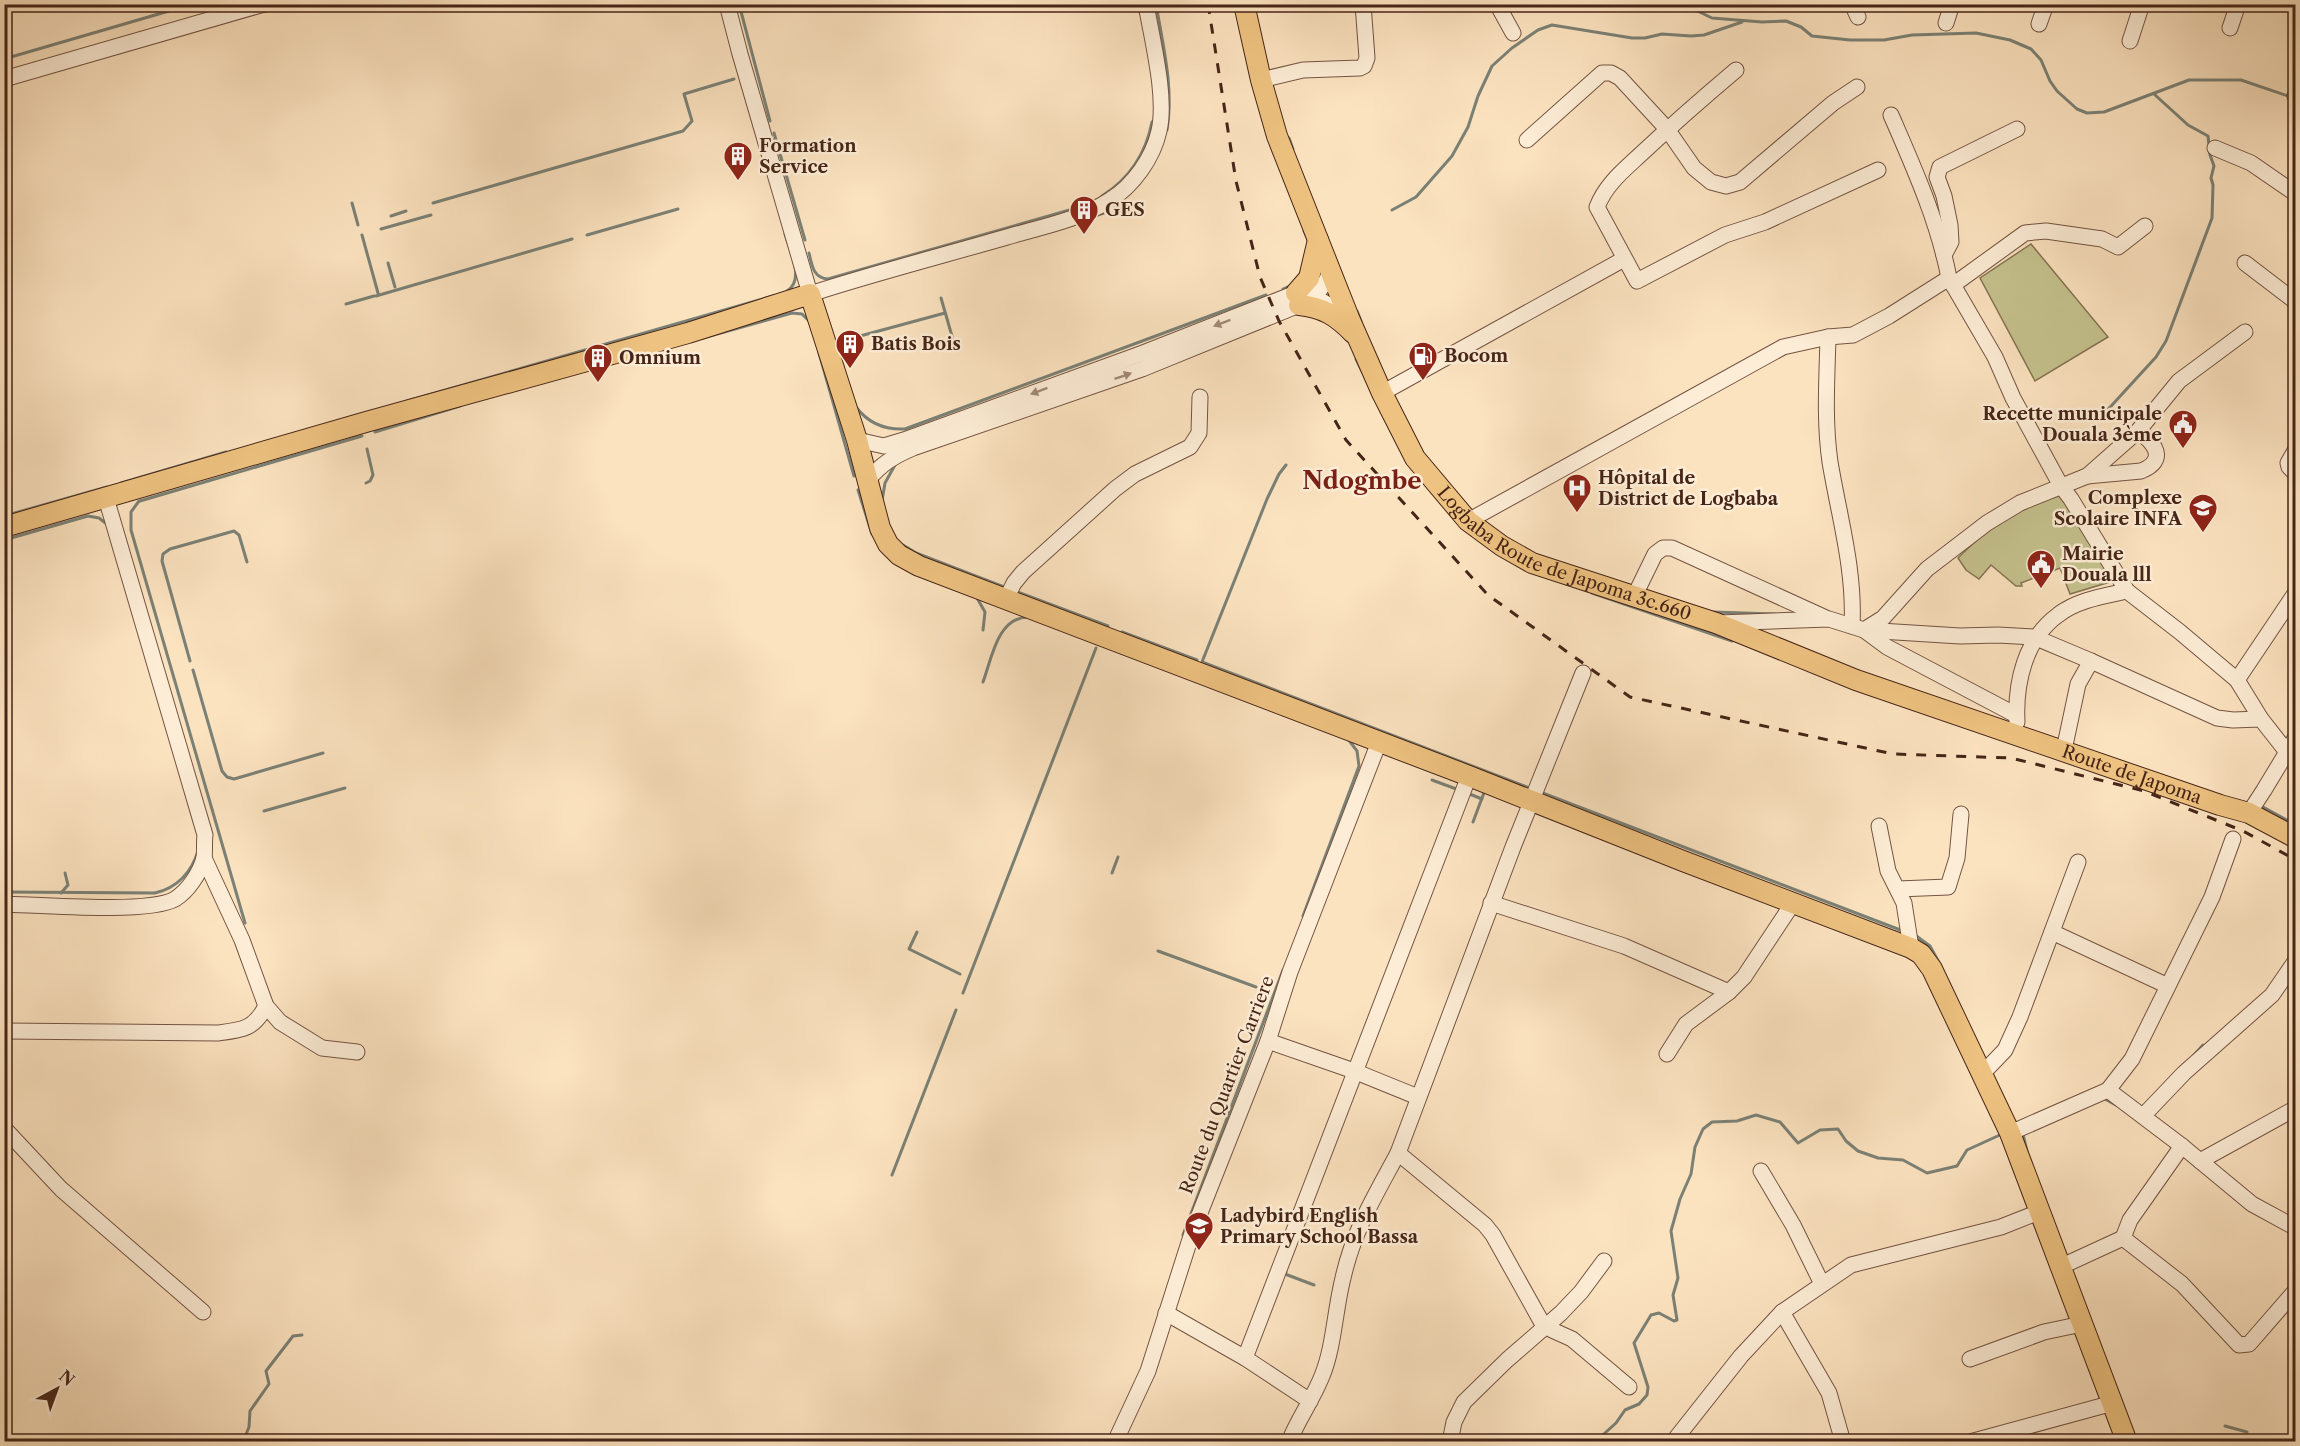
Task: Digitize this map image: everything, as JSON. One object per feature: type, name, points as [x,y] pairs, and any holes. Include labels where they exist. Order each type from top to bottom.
[{"type":"main road","name":"Logbaba Route de Japoma 3c.660","points":[[1244,4],[1276,136],[1349,318],[1382,393],[1415,458],[1468,521],[1502,546],[1532,563],[1716,623],[1856,680],[1944,711],[2017,724]]},
{"type":"main road","points":[[1318,240],[1302,298],[1329,312],[1359,341]]},
{"type":"main road","points":[[4,527],[388,416],[688,333],[810,294],[857,440],[880,528],[888,544],[899,555],[919,567],[1533,800],[1683,861],[1911,948],[1921,954],[1932,969],[2010,1133],[2127,1442]]},
{"type":"main road","name":"Route de Japoma","points":[[2017,724],[2064,750],[2249,813],[2295,838]]},
{"type":"street","points":[[4,79],[264,4]]},
{"type":"street","points":[[727,4],[810,294],[880,271],[1071,218],[1111,200],[1133,181],[1148,159],[1159,132],[1162,107],[1146,4]]},
{"type":"street","points":[[1261,80],[1303,70],[1364,66],[1367,58],[1363,4]]},
{"type":"street","points":[[1497,4],[1514,33]]},
{"type":"street","points":[[1946,23],[1952,4]]},
{"type":"street","points":[[2039,24],[2046,4]]},
{"type":"street","points":[[2130,40],[2142,4]]},
{"type":"street","points":[[2230,28],[2238,4]]},
{"type":"street","points":[[1736,70],[1667,129],[1614,179],[1602,194],[1597,207],[1636,281],[1725,235],[1765,222],[1878,170]]},
{"type":"street","points":[[1527,140],[1602,73],[1611,73],[1620,78],[1667,129],[1694,168],[1711,182],[1726,186],[1740,182],[1833,103],[1857,87]]},
{"type":"street","points":[[1891,115],[1922,186],[1951,282],[1995,357],[2013,398],[2061,486],[2127,591],[2237,680],[2261,719],[2287,752]]},
{"type":"street","points":[[1944,255],[1951,242],[1950,225],[1937,177],[1940,167],[2017,129]]},
{"type":"street","points":[[2215,148],[2251,163],[2295,194]]},
{"type":"street","points":[[1468,521],[1783,347],[1828,337],[1853,335],[1951,282],[2025,233],[2046,231],[2102,239],[2118,247],[2145,226]]},
{"type":"street","points":[[1382,393],[1624,259]]},
{"type":"street","points":[[2245,263],[2295,302]]},
{"type":"street","points":[[867,481],[878,467],[890,458],[913,448],[1142,369],[1302,298],[1326,282],[1330,269]]},
{"type":"street","points":[[857,440],[884,446],[904,440],[1302,298],[1349,318]]},
{"type":"street","points":[[2087,476],[2138,430],[2179,381],[2245,332]]},
{"type":"street","points":[[1828,337],[1826,413],[1830,460],[1858,628],[2017,724]]},
{"type":"street","points":[[1006,599],[1023,572],[1114,489],[1135,474],[1190,447],[1199,433],[1200,397]]},
{"type":"street","points":[[1858,628],[1883,618],[1927,569],[1987,523],[2020,503],[2087,476],[2141,471],[2149,468],[2157,454],[2156,446],[2138,430]]},
{"type":"street","points":[[2295,449],[2288,463],[2295,474]]},
{"type":"street","points":[[4,903],[111,907],[162,904],[183,892],[195,877],[204,858],[205,835],[106,498]]},
{"type":"street","points":[[1635,595],[1655,554],[1663,548],[1672,548],[1829,619],[1858,628],[1960,636],[2034,637],[2217,718],[2261,719]]},
{"type":"street","points":[[2017,724],[2016,698],[2022,668],[2034,637],[2058,614],[2089,599],[2127,591]]},
{"type":"street","points":[[2237,680],[2295,592]]},
{"type":"street","points":[[1716,623],[1829,619]]},
{"type":"street","points":[[2064,750],[2078,684],[2091,661]]},
{"type":"street","points":[[1289,1442],[1297,1421],[1323,1375],[1343,1276],[1355,1236],[1366,1209],[1398,1153],[1491,903],[1583,673]]},
{"type":"street","points":[[2249,813],[2295,737]]},
{"type":"street","name":"Route du Quartier Carriere","points":[[1115,1442],[1148,1371],[1192,1233],[1268,1041],[1290,972],[1378,742]]},
{"type":"street","points":[[1245,1359],[1469,776]]},
{"type":"street","points":[[1898,889],[1948,887],[1957,858],[1961,814]]},
{"type":"street","points":[[1879,826],[1886,865],[1904,903],[1911,948]]},
{"type":"street","points":[[2010,1133],[2108,1090],[2132,1059],[2212,897],[2233,839]]},
{"type":"street","points":[[204,858],[242,940],[266,1006],[280,1022],[322,1048],[357,1052]]},
{"type":"street","points":[[1982,1074],[2005,1050],[2020,1017],[2078,862]]},
{"type":"street","points":[[1491,903],[1624,945],[1729,992]]},
{"type":"street","points":[[1667,1054],[1686,1024],[1729,992],[1744,977],[1793,903]]},
{"type":"street","points":[[2052,932],[2168,986]]},
{"type":"street","points":[[2143,1116],[2184,1072],[2272,995],[2295,960]]},
{"type":"street","points":[[4,1031],[218,1033],[241,1030],[250,1025],[258,1020],[266,1006]]},
{"type":"street","points":[[1268,1041],[1354,1071],[1418,1097]]},
{"type":"street","points":[[2108,1090],[2182,1146],[2252,1204],[2295,1228]]},
{"type":"street","points":[[2200,1161],[2295,1108]]},
{"type":"street","points":[[4,1128],[61,1189],[203,1312]]},
{"type":"street","points":[[2060,1267],[2123,1238],[2130,1220],[2182,1146]]},
{"type":"street","points":[[1398,1153],[1485,1225],[1493,1235],[1536,1315],[1546,1325],[1572,1339],[1629,1387]]},
{"type":"street","points":[[1761,1171],[1793,1225],[1822,1284]]},
{"type":"street","points":[[1673,1442],[1741,1356],[1782,1312],[1851,1265],[2001,1227],[2039,1212]]},
{"type":"street","points":[[2123,1238],[2182,1284],[2239,1345],[2249,1344],[2295,1290]]},
{"type":"street","points":[[1450,1442],[1454,1422],[1464,1402],[1507,1359],[1581,1292],[1604,1261]]},
{"type":"street","points":[[1782,1312],[1829,1393],[1843,1442]]},
{"type":"street","points":[[1166,1313],[1245,1359],[1310,1401]]},
{"type":"street","points":[[1970,1359],[2044,1332],[2082,1324]]},
{"type":"street","points":[[1970,1442],[2113,1403]]},
{"type":"shaded area","points":[[2031,244],[2108,337],[2035,381],[1980,278]]},
{"type":"shaded area","points":[[2065,494],[2113,577],[2110,582],[2070,594],[2060,568],[2021,583],[2022,586],[2016,586],[1991,565],[1979,579],[1966,570],[1958,558],[1994,527],[2035,504]]},
{"type":"waterway","points":[[4,59],[193,4]]},
{"type":"waterway","points":[[265,11],[289,4]]},
{"type":"waterway","points":[[739,4],[770,121]]},
{"type":"waterway","points":[[1138,4],[1139,11]]},
{"type":"waterway","points":[[1156,4],[1168,83],[1167,130]]},
{"type":"waterway","points":[[1683,4],[1712,18],[1762,22],[1786,21],[1801,27],[1812,36],[1850,40],[1884,40],[1912,35],[1976,33],[2010,40],[2031,49],[2041,60],[2057,91],[2077,109],[2087,113],[2104,112],[2189,80],[2241,80],[2291,97]]},
{"type":"waterway","points":[[1392,210],[1416,197],[1452,156],[1468,127],[1478,96],[1492,66],[1512,48],[1538,30],[1552,25],[1645,38],[1662,34],[1704,35],[1742,22]]},
{"type":"waterway","points":[[433,203],[683,131],[692,121],[684,94],[734,79]]},
{"type":"waterway","points":[[2102,416],[2156,357],[2166,341],[2212,218],[2213,185],[2211,178],[2214,166],[2208,136],[2188,125],[2154,94]]},
{"type":"waterway","points":[[1102,196],[1120,182],[1135,164],[1141,155],[1152,122]]},
{"type":"waterway","points":[[774,133],[805,240]]},
{"type":"waterway","points":[[1289,138],[1293,149]]},
{"type":"waterway","points":[[352,203],[358,225]]},
{"type":"waterway","points":[[1097,215],[1111,211],[1112,206]]},
{"type":"waterway","points":[[587,235],[678,209]]},
{"type":"waterway","points":[[809,253],[816,273],[828,279],[1073,209]]},
{"type":"waterway","points":[[391,216],[406,211]]},
{"type":"waterway","points":[[381,229],[431,215]]},
{"type":"waterway","points":[[1304,231],[1308,240]]},
{"type":"waterway","points":[[785,234],[796,273],[795,280],[787,291]]},
{"type":"waterway","points":[[362,235],[378,293]]},
{"type":"waterway","points":[[376,296],[572,239]]},
{"type":"waterway","points":[[388,263],[395,287]]},
{"type":"waterway","points":[[1283,289],[1292,285]]},
{"type":"waterway","points":[[856,407],[878,424],[905,429],[1266,295]]},
{"type":"waterway","points":[[346,304],[374,296]]},
{"type":"waterway","points":[[407,401],[773,296]]},
{"type":"waterway","points":[[941,298],[954,343]]},
{"type":"waterway","points":[[1357,311],[1361,321]]},
{"type":"waterway","points":[[703,338],[792,313],[802,314],[809,321]]},
{"type":"waterway","points":[[849,339],[945,313]]},
{"type":"waterway","points":[[819,353],[854,476]]},
{"type":"waterway","points":[[641,356],[650,354]]},
{"type":"waterway","points":[[1356,359],[1363,373]]},
{"type":"waterway","points":[[375,432],[460,406]]},
{"type":"waterway","points":[[140,501],[362,436]]},
{"type":"waterway","points":[[366,483],[373,475],[367,449]]},
{"type":"waterway","points":[[121,483],[226,452]]},
{"type":"waterway","points":[[882,501],[885,483],[895,465]]},
{"type":"waterway","points":[[1286,465],[1267,499],[1202,662],[1532,789]]},
{"type":"waterway","points":[[4,516],[107,487]]},
{"type":"waterway","points":[[858,490],[872,534]]},
{"type":"waterway","points":[[139,501],[131,512],[131,530],[245,923]]},
{"type":"waterway","points":[[4,540],[88,516],[99,518],[108,525]]},
{"type":"waterway","points":[[190,661],[162,561],[163,554],[170,549],[234,531],[239,535],[247,562]]},
{"type":"waterway","points":[[903,545],[916,553],[1004,587]]},
{"type":"waterway","points":[[1015,591],[1108,626]]},
{"type":"waterway","points":[[1592,593],[1732,641]]},
{"type":"waterway","points":[[977,598],[985,612],[983,630]]},
{"type":"waterway","points":[[1713,612],[1775,614]]},
{"type":"waterway","points":[[983,682],[993,651],[1003,632],[1009,624],[1028,617]]},
{"type":"waterway","points":[[1122,632],[1197,660]]},
{"type":"waterway","points":[[963,993],[1096,648]]},
{"type":"waterway","points":[[193,670],[222,771],[227,777],[234,779],[323,753]]},
{"type":"waterway","points":[[1303,916],[1359,766],[1357,751],[1348,739]]},
{"type":"waterway","points":[[1432,780],[1459,790]]},
{"type":"waterway","points":[[264,811],[345,788]]},
{"type":"waterway","points":[[1473,822],[1485,790]]},
{"type":"waterway","points":[[1540,792],[1903,931]]},
{"type":"waterway","points":[[1467,793],[1482,799]]},
{"type":"waterway","points":[[2263,807],[2296,825]]},
{"type":"waterway","points":[[4,892],[155,893],[177,883],[192,866],[198,851]]},
{"type":"waterway","points":[[1112,873],[1118,857]]},
{"type":"waterway","points":[[61,893],[68,885],[65,873]]},
{"type":"waterway","points":[[917,932],[909,949],[960,974]]},
{"type":"waterway","points":[[1915,935],[1930,946],[1941,966]]},
{"type":"waterway","points":[[1158,951],[1256,987]]},
{"type":"waterway","points":[[1183,1235],[1283,970]]},
{"type":"waterway","points":[[892,1175],[956,1010]]},
{"type":"waterway","points":[[2194,1055],[2203,1045]]},
{"type":"waterway","points":[[2103,1098],[2116,1105]]},
{"type":"waterway","points":[[1595,1442],[1616,1423],[1625,1410],[1639,1404],[1647,1395],[1648,1387],[1634,1343],[1651,1315],[1659,1313],[1674,1321],[1677,1320],[1673,1295],[1678,1278],[1671,1231],[1680,1199],[1691,1174],[1695,1147],[1703,1129],[1712,1122],[1737,1121],[1756,1115],[1780,1122],[1798,1143],[1820,1130],[1838,1129],[1846,1141],[1858,1151],[1878,1158],[1903,1160],[1927,1173],[1957,1166],[1967,1150],[2002,1134]]},
{"type":"waterway","points":[[2023,1134],[2027,1151]]},
{"type":"waterway","points":[[1286,1272],[1285,1274],[1314,1285]]},
{"type":"waterway","points":[[243,1442],[249,1427],[250,1411],[269,1384],[266,1371],[293,1336],[302,1335]]},
{"type":"waterway","points":[[2225,1426],[2247,1432]]},
{"type":"railway","points":[[1208,4],[1236,181],[1260,277],[1279,321],[1346,440],[1488,595],[1630,697],[1893,754],[2011,758],[2144,791],[2243,831],[2296,860]]},
{"type":"place","name":"Formation Service","points":[[738,182]]},
{"type":"place","name":"GES","points":[[1084,236]]},
{"type":"place","name":"Batis Bois","points":[[850,370]]},
{"type":"place","name":"Bocom","points":[[1423,382]]},
{"type":"place","name":"Omnium","points":[[598,384]]},
{"type":"place","name":"Recette municipale Douala 3ème","points":[[2183,450]]},
{"type":"place","name":"Hôpital de District de Logbaba","points":[[1577,514]]},
{"type":"place","name":"Complexe Scolaire INFA","points":[[2203,534]]},
{"type":"place","name":"Mairie Douala lll","points":[[2041,590]]},
{"type":"place","name":"Ladybird English Primary School Bassa","points":[[1199,1252]]},
{"type":"district","name":"Ndogmbe","points":[[1362,480]]}]
